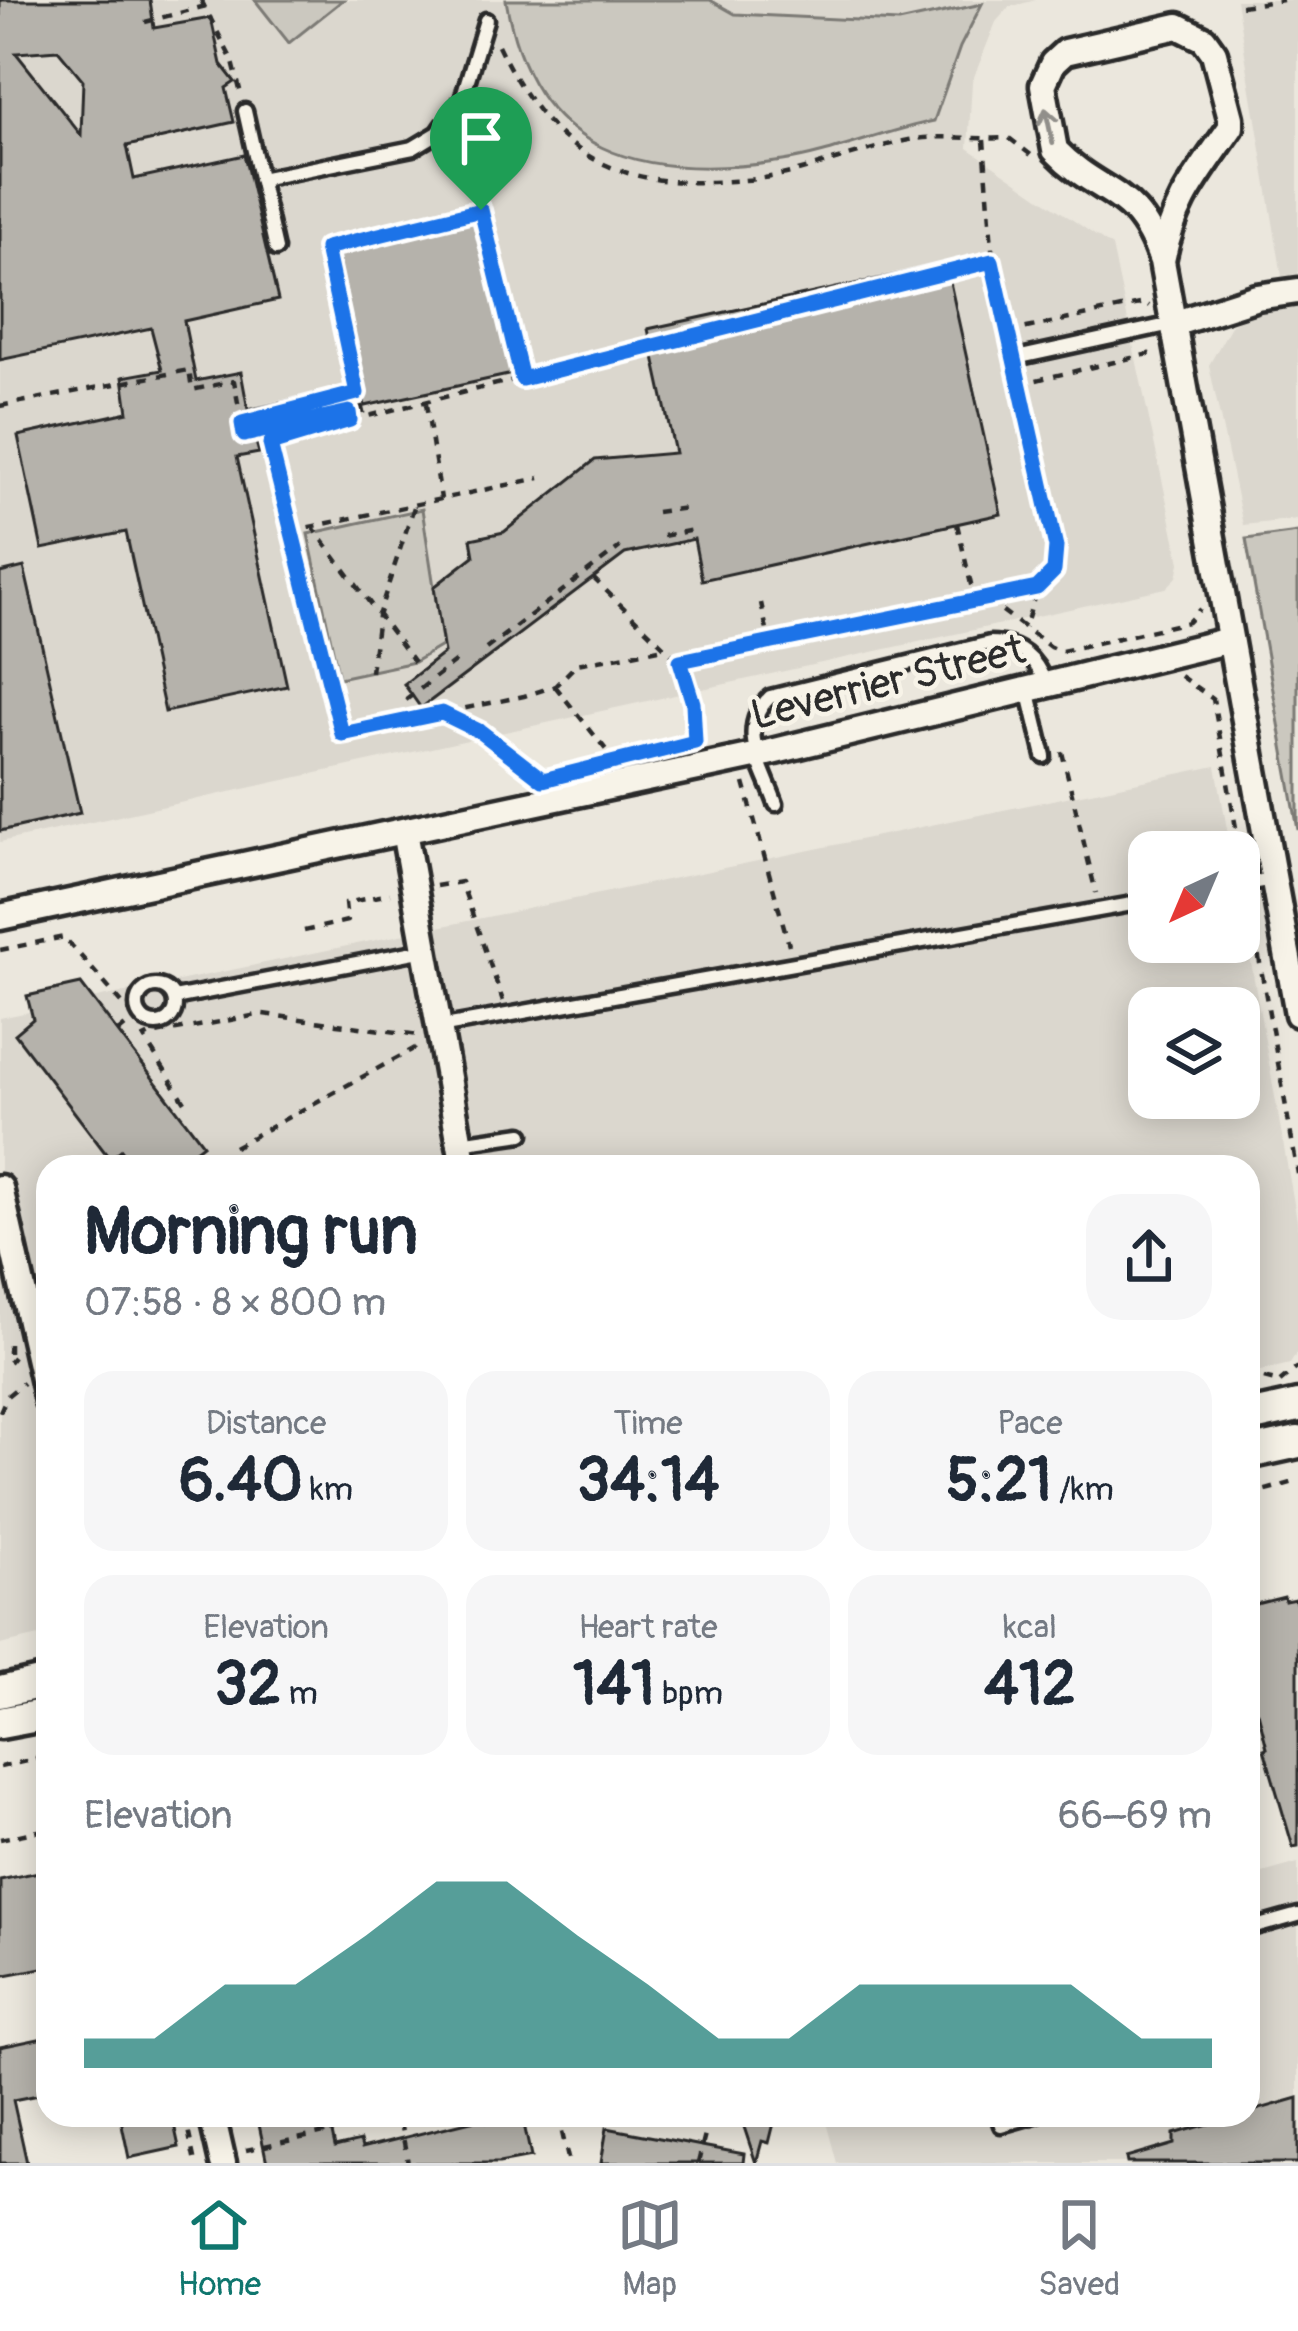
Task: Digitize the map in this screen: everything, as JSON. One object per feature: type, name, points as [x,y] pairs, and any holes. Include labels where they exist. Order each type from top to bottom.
[{"type":"street","points":[[1162,261],[1169,224],[1187,188],[1231,127],[1220,67],[1204,39],[1178,26],[1065,52],[1053,63],[1043,85],[1054,150],[1130,203],[1152,231],[1162,261],[1298,1014]]},
{"type":"street","points":[[1130,203],[1158,204],[1187,188]]},
{"type":"street","points":[[1173,324],[1257,297],[1298,291]]},
{"type":"street","name":"Leverrier Street","points":[[0,917],[748,758],[1231,640]]},
{"type":"street","points":[[404,831],[462,1155]]},
{"type":"street","points":[[0,1188],[36,1348]]},
{"type":"street","points":[[1260,1410],[1289,1394]]},
{"type":"street","points":[[1260,1450],[1298,1442]]},
{"type":"street","points":[[0,1691],[36,1684]]},
{"type":"street","points":[[0,1723],[36,1716]]},
{"type":"street","points":[[218,2127],[234,2157]]},
{"type":"lane","points":[[260,179],[413,148],[426,141],[447,123],[462,99],[486,20]]},
{"type":"lane","points":[[245,111],[276,249]]},
{"type":"lane","points":[[1018,358],[1173,324]]},
{"type":"lane","points":[[776,804],[748,758],[751,726],[770,697],[990,643],[1005,643],[1039,665],[1044,756]]},
{"type":"lane","points":[[1260,881],[1274,879]]},
{"type":"lane","points":[[439,1027],[1128,905]]},
{"type":"lane","points":[[174,998],[425,950]]},
{"type":"lane","points":[[149,987],[166,989],[174,998],[174,1011],[165,1022],[153,1024],[137,1016],[138,1000],[149,987]]},
{"type":"lane","points":[[462,1155],[522,1134]]},
{"type":"lane","points":[[1260,1926],[1298,1915]]},
{"type":"path","points":[[1240,6],[1283,1]]},
{"type":"path","points":[[145,22],[204,3],[233,62],[245,111]]},
{"type":"path","points":[[486,20],[512,74],[546,124],[593,160],[649,180],[734,181],[788,174],[946,135],[1009,138],[1041,167]]},
{"type":"path","points":[[475,58],[470,167],[522,379]]},
{"type":"path","points":[[984,140],[992,261],[1018,358],[1019,385],[1056,547],[1054,571],[1037,588],[1025,628]]},
{"type":"path","points":[[481,210],[326,248],[364,417],[992,261]]},
{"type":"path","points":[[1008,332],[1144,303]]},
{"type":"path","points":[[1019,385],[1154,352]]},
{"type":"path","points":[[0,406],[189,370],[193,390],[234,381],[244,435],[349,412],[350,420],[270,444],[346,751]]},
{"type":"path","points":[[242,423],[357,393]]},
{"type":"path","points":[[425,403],[441,499]]},
{"type":"path","points":[[291,531],[540,478]]},
{"type":"path","points":[[371,672],[378,616],[415,504]]},
{"type":"path","points":[[656,512],[687,508]]},
{"type":"path","points":[[957,524],[975,602]]},
{"type":"path","points":[[312,526],[414,662]]},
{"type":"path","points":[[663,536],[693,530]]},
{"type":"path","points":[[485,649],[620,547]]},
{"type":"path","points":[[593,578],[680,661],[693,703],[698,769]]},
{"type":"path","points":[[680,661],[1037,588]]},
{"type":"path","points":[[988,599],[1062,651],[1189,622],[1202,608],[1199,593]]},
{"type":"path","points":[[761,603],[770,644]]},
{"type":"path","points":[[342,734],[524,696],[555,686],[578,664],[665,648]]},
{"type":"path","points":[[406,700],[461,657]]},
{"type":"path","points":[[1173,672],[1213,699],[1234,831]]},
{"type":"path","points":[[555,686],[615,761],[597,766]]},
{"type":"path","points":[[442,713],[481,732],[543,780]]},
{"type":"path","points":[[1058,737],[1098,898],[1093,911]]},
{"type":"path","points":[[748,758],[790,950],[787,965]]},
{"type":"path","points":[[304,931],[347,921],[345,903],[461,882],[502,999]]},
{"type":"path","points":[[0,950],[64,937],[150,1034]]},
{"type":"path","points":[[1257,963],[1298,1174]]},
{"type":"path","points":[[185,1102],[144,1038],[150,1034],[263,1014],[422,1036],[423,1044],[234,1147]]},
{"type":"path","points":[[118,1032],[137,1016]]},
{"type":"path","points":[[1260,1378],[1289,1394],[1298,1367]]},
{"type":"path","points":[[0,1412],[7,1396],[36,1370]]},
{"type":"path","points":[[1260,1492],[1298,1481]]},
{"type":"path","points":[[0,1767],[36,1759]]},
{"type":"path","points":[[0,1839],[36,1832]]},
{"type":"path","points":[[187,2127],[195,2163]]},
{"type":"path","points":[[234,2157],[355,2127]]},
{"type":"path","points":[[401,2127],[408,2163]]},
{"type":"path","points":[[561,2127],[568,2163]]},
{"type":"path","points":[[698,2163],[707,2127]]},
{"type":"shaded area","points":[[0,0],[1036,0],[1009,7],[996,22],[972,82],[968,148],[1112,247],[1180,563],[1177,577],[1166,588],[0,842]]},
{"type":"shaded area","points":[[255,0],[343,0],[289,43]]},
{"type":"shaded area","points":[[506,0],[710,0],[735,14],[899,22],[982,4],[960,47],[934,121],[801,158],[732,167],[684,167],[641,161],[602,147],[568,125],[541,94],[520,53]]},
{"type":"shaded area","points":[[1236,0],[1298,0],[1298,274],[1282,276]]},
{"type":"shaded area","points":[[1298,303],[1298,519],[1243,525],[1209,365],[1232,324],[1268,307]]},
{"type":"shaded area","points":[[422,509],[443,645],[414,662],[339,678],[308,534]]},
{"type":"shaded area","points":[[1298,532],[1298,830],[1246,539]]},
{"type":"shaded area","points":[[1216,766],[1227,831],[1128,831],[1128,963],[1251,963],[1255,987],[1128,987],[1128,1119],[1260,1119],[1260,1013],[1298,1226],[1298,1351],[1290,1364],[1260,1371],[1260,1155],[36,1155],[36,1637],[0,1645],[0,1018]]},
{"type":"shaded area","points":[[1298,1863],[1298,2163],[837,2163],[827,2127],[1260,2127],[1260,1874]]},
{"type":"building","points":[[0,0],[150,0],[154,28],[211,18],[221,64],[235,82],[226,88],[234,122],[127,146],[134,179],[244,155],[278,300],[184,321],[196,381],[241,372],[248,410],[352,387],[356,401],[283,422],[285,435],[256,442],[259,453],[237,457],[287,686],[165,712],[126,532],[42,549],[18,436],[128,412],[123,377],[162,370],[151,328],[0,360]],"holes":[[[58,50],[83,80],[81,135],[16,53]]]},
{"type":"building","points":[[480,219],[517,373],[365,406],[331,247]]},
{"type":"building","points":[[946,264],[1001,514],[702,580],[694,539],[625,554],[421,708],[404,684],[444,653],[434,587],[474,556],[471,539],[504,532],[595,460],[675,453],[648,329]]},
{"type":"building","points":[[24,567],[80,813],[0,831],[0,573]]},
{"type":"building","points":[[81,984],[203,1144],[189,1155],[125,1155],[121,1150],[107,1155],[15,1034],[33,1019],[27,996]]},
{"type":"building","points":[[1295,1599],[1298,1610],[1298,1846],[1293,1847],[1260,1720],[1260,1603]]},
{"type":"building","points":[[36,1872],[36,1969],[0,1976],[0,1880]]},
{"type":"building","points":[[36,2040],[36,2095],[13,2100],[27,2163],[0,2163],[0,2047]]},
{"type":"building","points":[[1298,2098],[1298,2163],[1127,2163],[1126,2158],[1174,2144],[1174,2134],[1198,2127],[1260,2127],[1260,2109]]},
{"type":"building","points":[[123,2127],[175,2127],[179,2147],[129,2158]]},
{"type":"building","points":[[260,2127],[331,2127],[335,2147],[360,2141],[362,2148],[447,2127],[525,2127],[531,2157],[499,2163],[267,2163]]},
{"type":"building","points":[[744,2127],[773,2127],[769,2143],[762,2141],[756,2163]]},
{"type":"building","points":[[607,2128],[744,2154],[743,2163],[601,2163]]},
{"type":"route","points":[[481,210],[522,379],[992,261],[1056,547],[1054,571],[1037,588],[680,661],[693,703],[695,742],[543,780],[481,732],[442,713],[342,734],[270,444],[350,420],[349,412],[244,435],[242,423],[357,393],[326,248],[481,210]]}]
